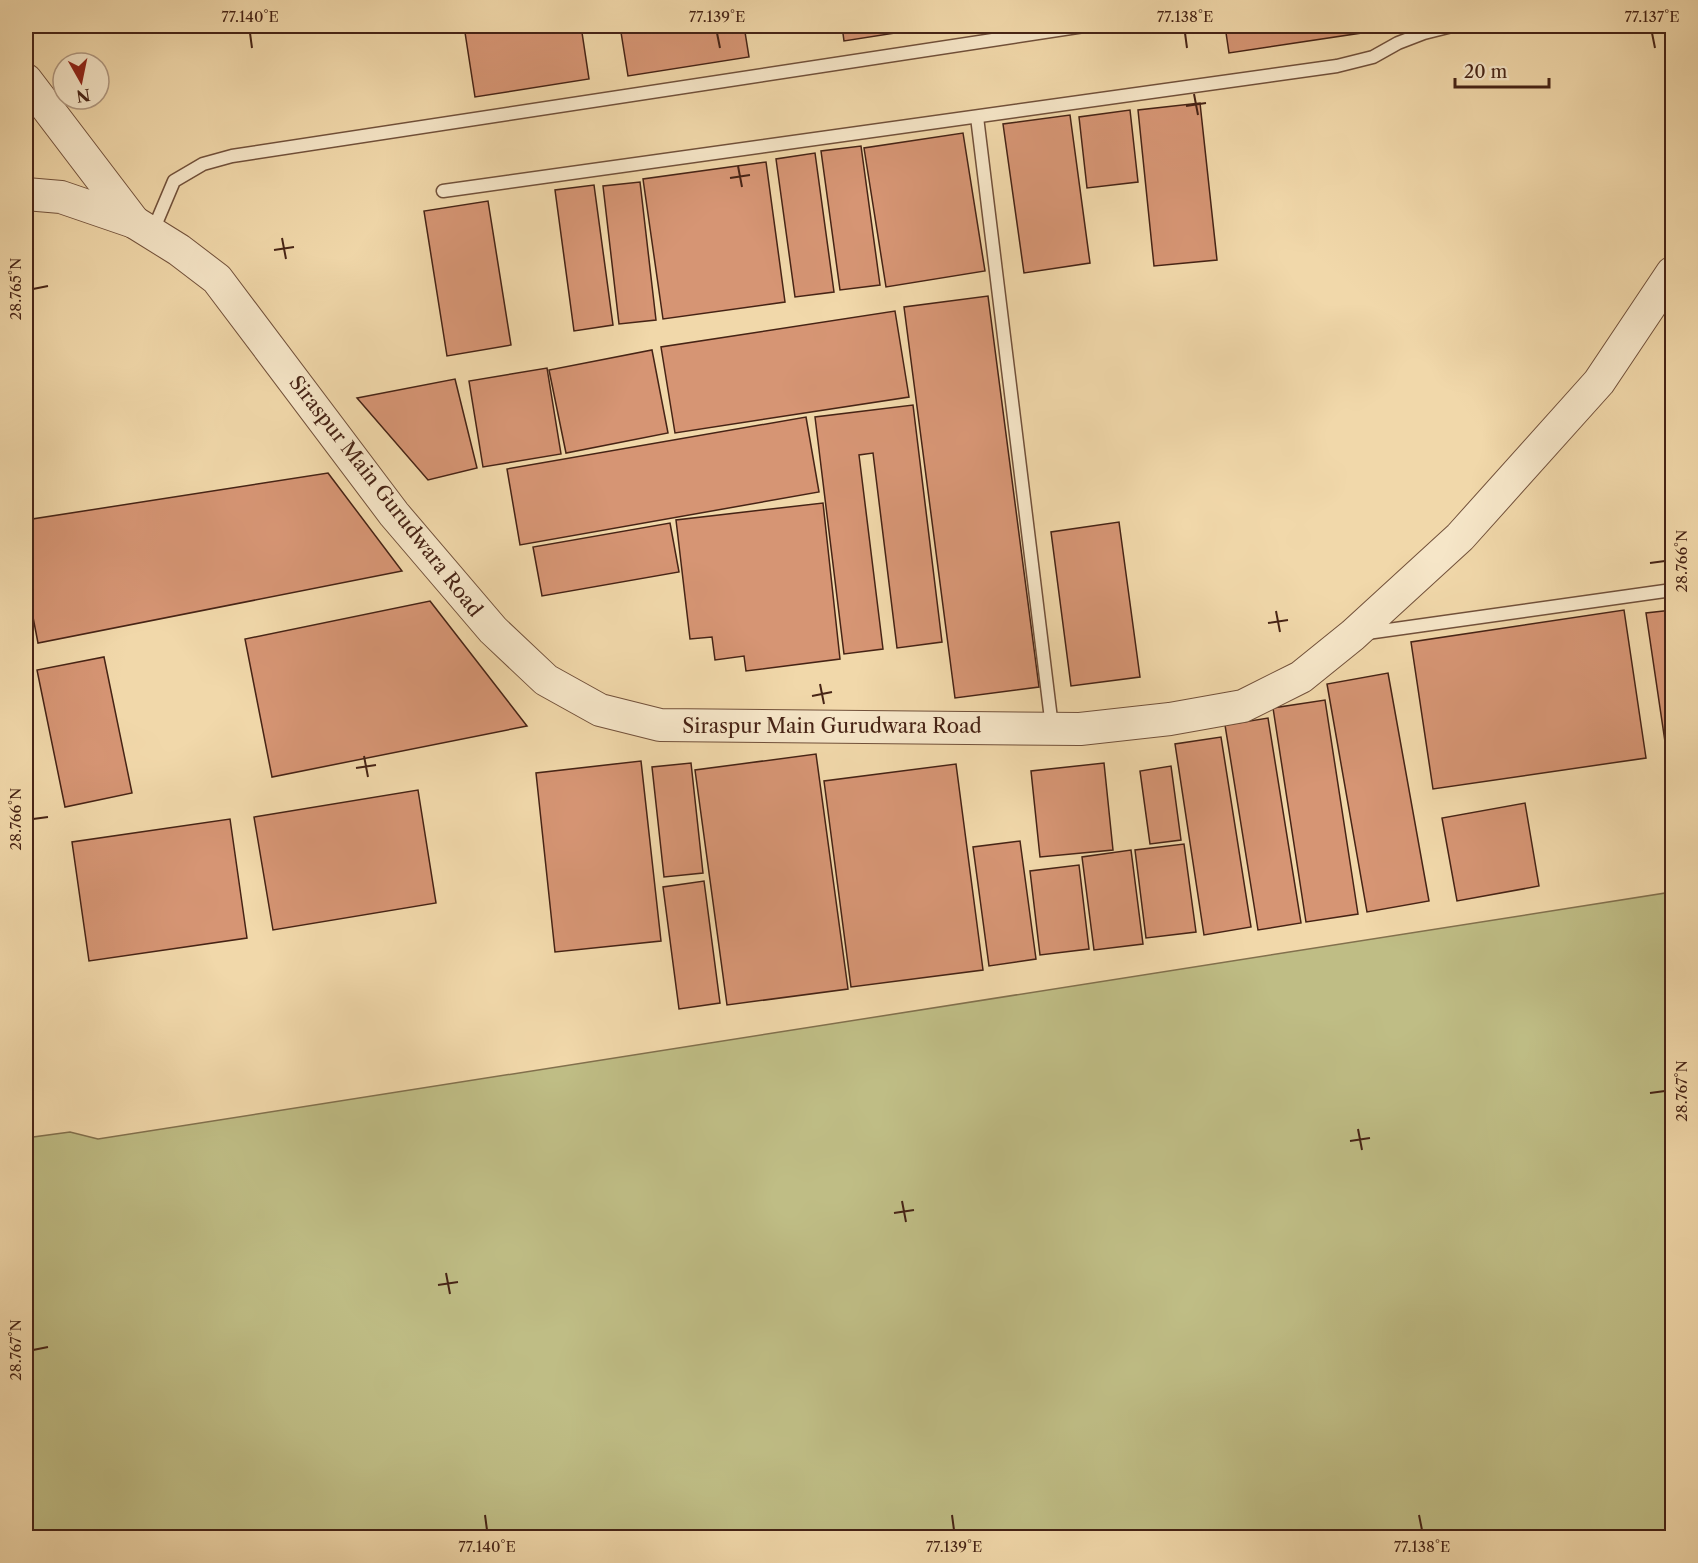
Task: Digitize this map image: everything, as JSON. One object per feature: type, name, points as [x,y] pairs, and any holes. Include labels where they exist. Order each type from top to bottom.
[{"type":"street","points":[[26,80],[143,228]]},
{"type":"street","name":"Siraspur Main Gurudwara Road","points":[[26,194],[61,197],[143,228],[217,279],[394,514],[493,630],[546,680],[600,710],[660,725],[1080,729],[1243,706],[1301,677],[1353,635],[1460,537],[1599,382],[1672,273]]},
{"type":"lane","points":[[143,228],[174,181],[203,164],[232,156],[1084,26]]},
{"type":"lane","points":[[443,191],[1353,62],[1373,57],[1398,43],[1424,33],[1452,26]]},
{"type":"lane","points":[[977,117],[1052,728]]},
{"type":"lane","points":[[1353,635],[1672,590]]},
{"type":"shaded area","points":[[1672,892],[1672,1537],[26,1537],[26,1138],[70,1132],[98,1139]]},
{"type":"building","points":[[464,26],[581,26],[589,79],[475,97]]},
{"type":"building","points":[[620,26],[744,26],[749,57],[628,76]]},
{"type":"building","points":[[842,26],[940,26],[844,41]]},
{"type":"building","points":[[1225,26],[1367,26],[1368,32],[1229,53]]},
{"type":"building","points":[[1200,103],[1217,260],[1154,266],[1138,110]]},
{"type":"building","points":[[1130,110],[1138,182],[1087,188],[1079,117]]},
{"type":"building","points":[[1070,115],[1090,263],[1024,273],[1003,124]]},
{"type":"building","points":[[963,133],[985,271],[886,287],[864,148]]},
{"type":"building","points":[[861,146],[880,285],[840,290],[821,151]]},
{"type":"building","points":[[815,153],[834,292],[795,297],[776,159]]},
{"type":"building","points":[[766,162],[785,302],[663,319],[643,179]]},
{"type":"building","points":[[640,182],[656,320],[619,324],[603,186]]},
{"type":"building","points":[[594,185],[613,325],[574,331],[555,190]]},
{"type":"building","points":[[488,201],[511,345],[447,356],[424,211]]},
{"type":"building","points":[[988,296],[1039,687],[955,698],[904,307]]},
{"type":"building","points":[[895,311],[909,397],[675,433],[661,347]]},
{"type":"building","points":[[652,350],[668,433],[566,453],[549,370]]},
{"type":"building","points":[[547,368],[561,454],[483,467],[469,381]]},
{"type":"building","points":[[455,379],[477,468],[428,480],[357,398]]},
{"type":"building","points":[[913,405],[942,642],[897,648],[873,453],[859,455],[883,649],[844,654],[815,417]]},
{"type":"building","points":[[806,417],[819,492],[520,545],[507,469]]},
{"type":"building","points":[[328,473],[402,571],[38,643],[26,581],[26,520]]},
{"type":"building","points":[[823,503],[840,659],[746,671],[744,656],[715,660],[712,637],[690,639],[676,520]]},
{"type":"building","points":[[1119,522],[1140,677],[1071,686],[1051,532]]},
{"type":"building","points":[[670,523],[679,572],[542,596],[533,547]]},
{"type":"building","points":[[430,601],[527,726],[272,777],[245,639]]},
{"type":"building","points":[[1624,610],[1646,758],[1433,789],[1411,642]]},
{"type":"building","points":[[1672,610],[1672,789],[1646,613]]},
{"type":"building","points":[[104,657],[132,793],[65,807],[37,670]]},
{"type":"building","points":[[1388,673],[1429,901],[1367,912],[1327,684]]},
{"type":"building","points":[[1325,700],[1358,914],[1306,922],[1273,708]]},
{"type":"building","points":[[1268,718],[1301,923],[1258,930],[1225,725]]},
{"type":"building","points":[[1221,737],[1251,927],[1204,935],[1175,744]]},
{"type":"building","points":[[816,754],[848,989],[727,1005],[695,770]]},
{"type":"building","points":[[641,761],[661,941],[555,952],[536,773]]},
{"type":"building","points":[[691,763],[703,873],[664,877],[652,767]]},
{"type":"building","points":[[1104,763],[1113,850],[1040,857],[1031,771]]},
{"type":"building","points":[[956,764],[983,970],[851,987],[824,781]]},
{"type":"building","points":[[1171,766],[1181,840],[1150,844],[1140,771]]},
{"type":"building","points":[[418,790],[436,903],[273,930],[254,817]]},
{"type":"building","points":[[1525,803],[1539,886],[1457,901],[1442,818]]},
{"type":"building","points":[[230,819],[247,938],[89,961],[72,842]]},
{"type":"building","points":[[1020,841],[1036,959],[989,966],[973,847]]},
{"type":"building","points":[[1184,844],[1196,932],[1146,938],[1135,850]]},
{"type":"building","points":[[1131,850],[1143,944],[1094,950],[1082,857]]},
{"type":"building","points":[[1079,865],[1089,949],[1040,955],[1030,871]]},
{"type":"building","points":[[704,881],[720,1003],[679,1009],[663,887]]}]
